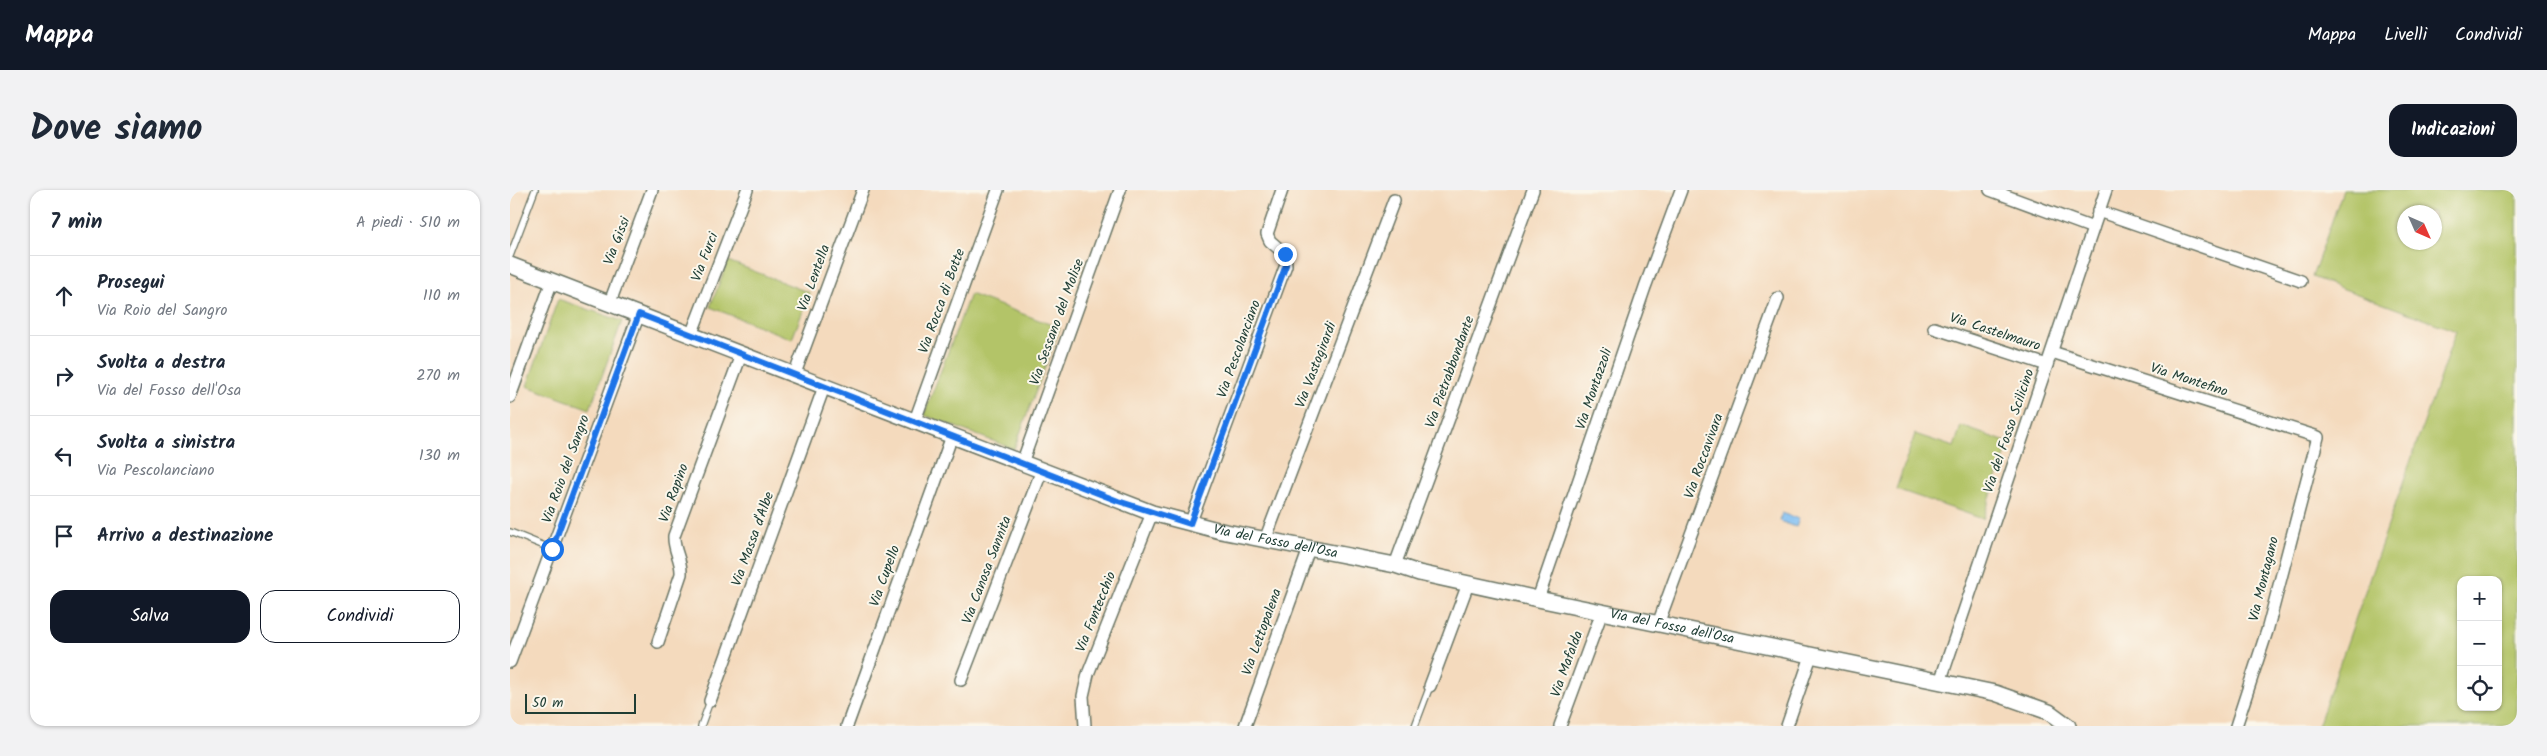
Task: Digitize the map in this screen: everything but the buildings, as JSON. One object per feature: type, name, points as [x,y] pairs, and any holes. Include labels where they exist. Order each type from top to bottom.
[{"type":"street","name":"Via Gissi","points":[[610,302],[652,190]]},
{"type":"street","name":"Via Furci","points":[[691,335],[747,190]]},
{"type":"street","name":"Via Lentella","points":[[794,376],[863,190]]},
{"type":"street","name":"Via Rocca di Botte","points":[[914,423],[998,190]]},
{"type":"street","name":"Via Sessano del Molise","points":[[1022,463],[1120,190]]},
{"type":"street","name":"Via Pescolanciano","points":[[1190,524],[1286,265],[1285,254],[1270,241],[1267,234],[1282,190]]},
{"type":"street","name":"Via Pietrabbondante","points":[[1395,565],[1533,190]]},
{"type":"street","name":"Via Montazzoli","points":[[1538,599],[1645,287],[1682,190]]},
{"type":"street","points":[[1990,190],[2093,228]]},
{"type":"street","name":"Via del Fosso Scilicino","points":[[1940,682],[2106,190]]},
{"type":"street","name":"Via Vastogirardi","points":[[1265,540],[1394,200]]},
{"type":"street","points":[[2098,212],[2301,281]]},
{"type":"street","name":"Via del Fosso dell'Osa","points":[[510,265],[610,302],[914,423],[1152,513],[1190,524],[1395,565],[1468,584],[1538,599],[1995,693],[2029,703],[2049,712],[2068,726]]},
{"type":"street","points":[[510,397],[552,281]]},
{"type":"street","name":"Via Roccavivara","points":[[1658,624],[1778,298]]},
{"type":"street","name":"Via Roio del Sangro","points":[[510,662],[639,314]]},
{"type":"street","name":"Via Castelmauro","points":[[1934,328],[2047,365]]},
{"type":"street","name":"Via Montefino","points":[[2052,352],[2318,437]]},
{"type":"street","name":"Via Rapino","points":[[658,642],[681,574],[681,564],[675,550],[674,536],[741,355]]},
{"type":"street","name":"Via Massa d'Albe","points":[[710,701],[824,387]]},
{"type":"street","name":"Via Cupello","points":[[847,726],[952,436]]},
{"type":"street","name":"Via Montagano","points":[[2236,726],[2266,631],[2318,437]]},
{"type":"street","name":"Via Canosa Sannita","points":[[961,680],[1042,470]]},
{"type":"street","name":"Via Fontecchio","points":[[1085,726],[1083,696],[1086,680],[1152,513]]},
{"type":"street","name":"Via Lettopalena","points":[[1245,726],[1309,549]]},
{"type":"street","points":[[1430,686],[1468,584]]},
{"type":"street","name":"Via Mafalda","points":[[1560,726],[1602,612]]},
{"type":"street","points":[[1787,726],[1811,656]]},
{"type":"lane","points":[[510,256],[535,190]]},
{"type":"lane","points":[[510,532],[552,549]]},
{"type":"lane","points":[[1416,726],[1430,686]]},
{"type":"lane","points":[[701,726],[710,701]]},
{"type":"green space","points":[[2343,190],[2517,190],[2517,726],[2318,726],[2456,331],[2312,277]]},
{"type":"green space","points":[[728,261],[810,293],[792,339],[710,307]]},
{"type":"green space","points":[[970,294],[1060,328],[1014,449],[924,415]]},
{"type":"green space","points":[[558,299],[622,321],[590,409],[527,386]]},
{"type":"green space","points":[[1961,426],[2009,443],[1983,519],[1896,489],[1915,434],[1954,447]]},
{"type":"water","points":[[1782,513],[1799,519],[1796,527],[1779,521]]},
{"type":"route","points":[[552,549],[639,314],[914,423],[1042,470],[1118,501],[1190,524],[1286,265],[1285,254]]}]
